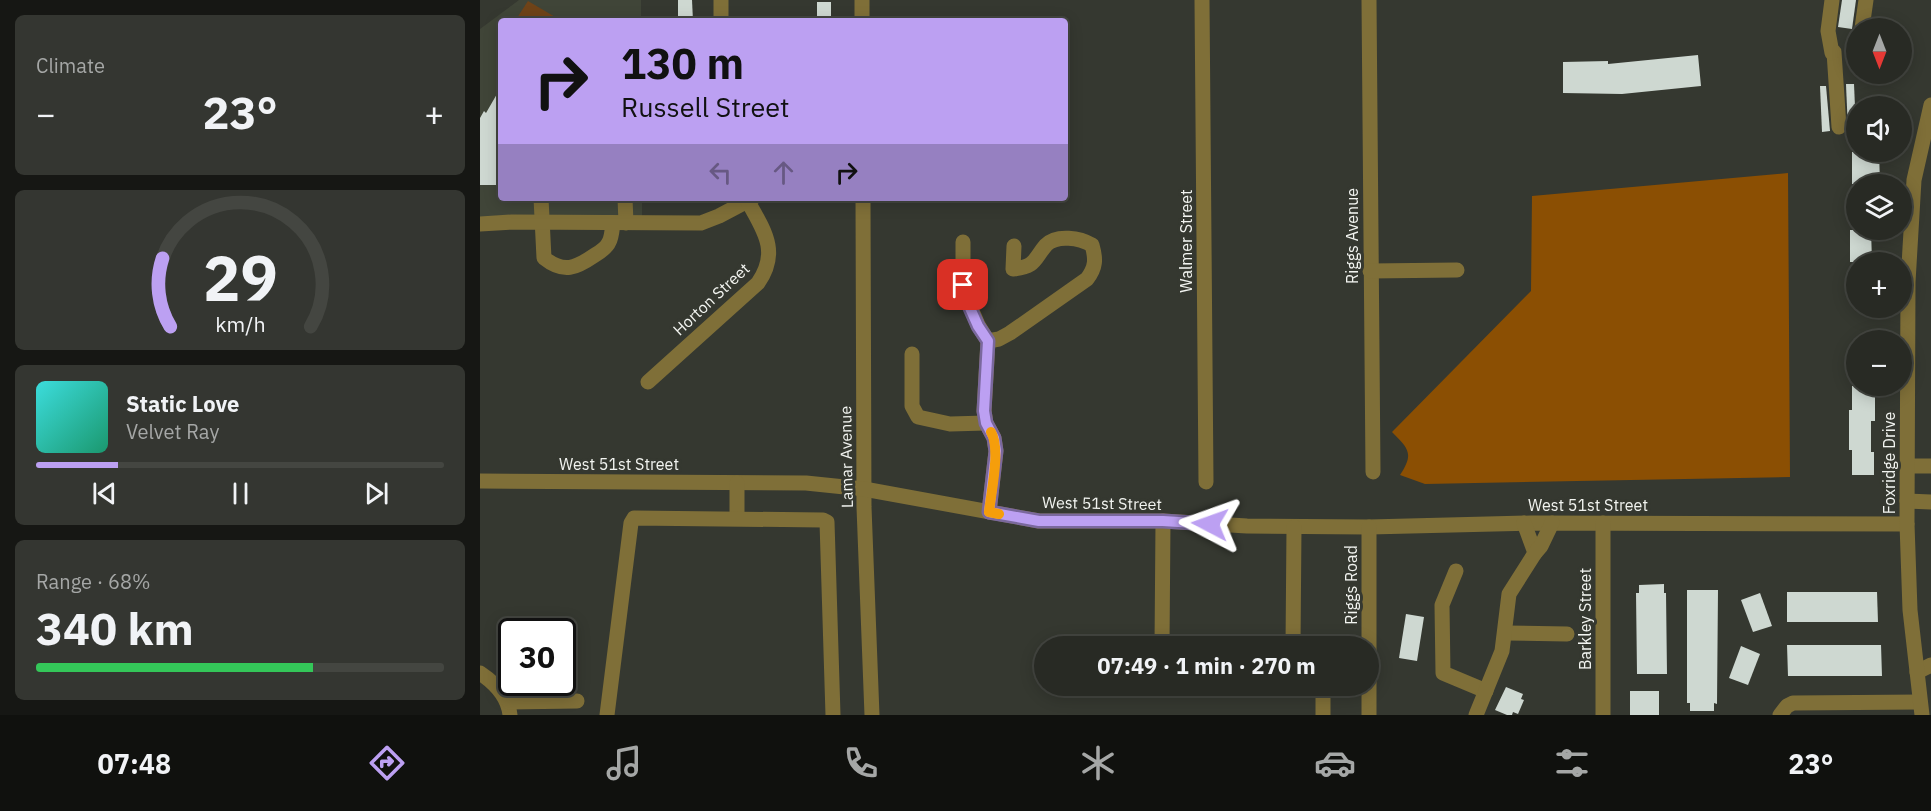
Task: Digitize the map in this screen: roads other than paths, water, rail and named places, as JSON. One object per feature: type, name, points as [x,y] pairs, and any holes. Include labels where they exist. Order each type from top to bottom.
[{"type":"street","points":[[721,0],[721,18]]},
{"type":"street","points":[[862,0],[862,18]]},
{"type":"street","name":"Walmer Street","points":[[1202,0],[1206,482]]},
{"type":"street","name":"Riggs Avenue","points":[[1369,0],[1373,472]]},
{"type":"street","points":[[1832,0],[1828,31],[1833,52],[1839,127]]},
{"type":"street","points":[[1863,18],[1866,0]]},
{"type":"street","name":"Foxridge Drive","points":[[1921,709],[1924,668],[1910,610],[1907,524],[1908,251],[1913,190],[1926,145],[1931,105]]},
{"type":"street","points":[[542,201],[544,258],[552,265],[568,269],[601,251],[609,242],[619,223],[624,201]]},
{"type":"street","points":[[480,224],[512,222],[701,223],[745,201]]},
{"type":"street","name":"Horton Street","points":[[648,382],[758,283],[764,275],[768,265],[768,243],[750,201]]},
{"type":"street","name":"Lamar Avenue","points":[[863,201],[864,489],[872,715]]},
{"type":"street","points":[[988,341],[999,339],[1010,333],[1087,279],[1094,270],[1095,257],[1092,245],[1082,240],[1070,238],[1055,240],[1047,244],[1035,262],[1013,269],[1014,246]]},
{"type":"street","points":[[963,242],[963,285],[966,299],[978,326],[988,341],[984,411],[986,423],[994,438],[996,451],[989,512]]},
{"type":"street","points":[[1370,271],[1456,270]]},
{"type":"street","points":[[912,354],[912,406],[918,417],[950,424],[986,423]]},
{"type":"street","points":[[1907,466],[1931,466]]},
{"type":"street","name":"West 51st Street","points":[[480,481],[806,483],[864,489],[1039,521],[1163,521],[1247,526],[1369,527],[1524,523],[1907,524]]},
{"type":"street","points":[[737,483],[737,518]]},
{"type":"street","points":[[1907,501],[1931,502]]},
{"type":"street","points":[[607,715],[631,523],[634,518],[737,518],[827,522],[833,715]]},
{"type":"street","points":[[1162,636],[1163,521]]},
{"type":"street","points":[[1524,523],[1535,553]]},
{"type":"street","points":[[1476,715],[1502,651],[1509,594],[1541,546],[1552,523]]},
{"type":"street","name":"Barkley Street","points":[[1603,523],[1603,715]]},
{"type":"street","points":[[1293,636],[1294,526]]},
{"type":"street","name":"Riggs Road","points":[[1369,527],[1369,715]]},
{"type":"street","points":[[1456,571],[1442,605],[1443,673],[1486,691]]},
{"type":"street","points":[[1504,633],[1567,634]]},
{"type":"street","points":[[480,673],[491,681],[509,709],[577,701]]},
{"type":"street","points":[[1323,696],[1323,715]]},
{"type":"street","points":[[1780,715],[1790,704],[1797,703],[1921,709]]}]
